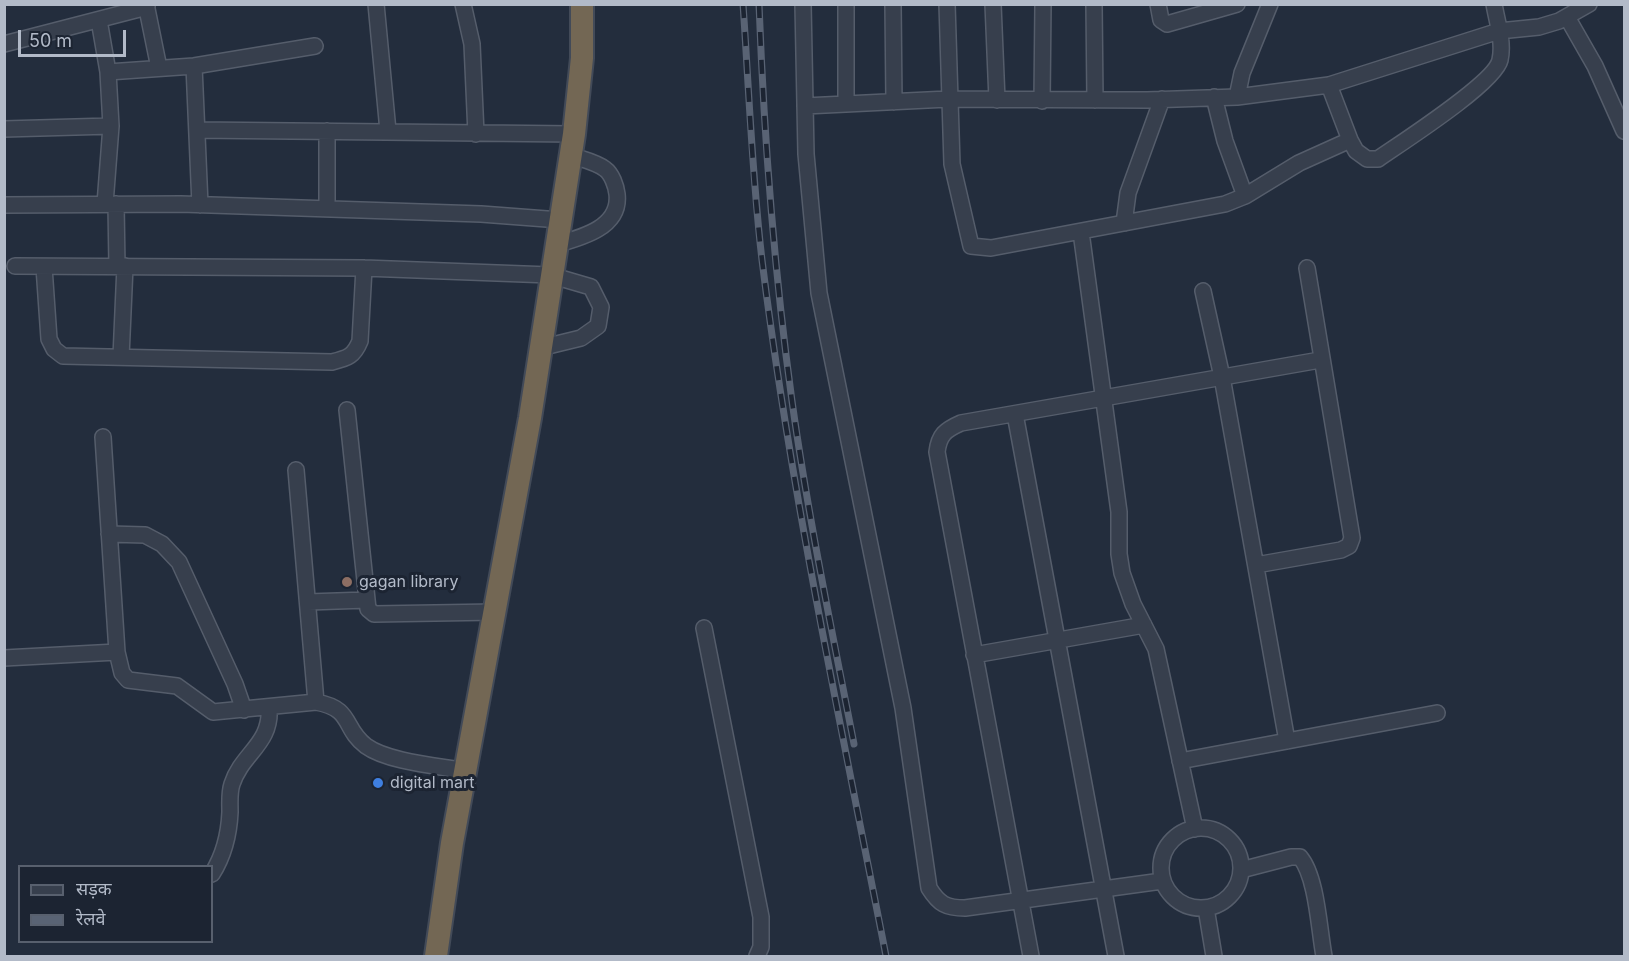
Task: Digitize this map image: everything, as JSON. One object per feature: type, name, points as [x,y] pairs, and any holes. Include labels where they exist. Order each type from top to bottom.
[{"type":"highway","points":[[436,957],[452,843],[496,612],[572,145],[582,58],[582,4]]},
{"type":"street","points":[[376,4],[388,131]]},
{"type":"street","points":[[463,4],[473,54],[476,134]]},
{"type":"street","points":[[803,4],[806,154],[819,294],[903,708],[929,888],[937,902],[948,908],[965,908],[1162,881]]},
{"type":"street","points":[[846,4],[846,104]]},
{"type":"street","points":[[893,4],[894,102]]},
{"type":"street","points":[[947,4],[948,99],[952,164],[971,246],[991,248],[1225,204],[1245,196],[1291,166],[1350,140]]},
{"type":"street","points":[[993,4],[996,100]]},
{"type":"street","points":[[1042,101],[1043,4]]},
{"type":"street","points":[[1094,4],[1095,100]]},
{"type":"street","points":[[1158,4],[1161,21],[1167,24],[1236,4]]},
{"type":"street","points":[[1237,97],[1242,73],[1270,4]]},
{"type":"street","points":[[1329,85],[1356,151],[1367,159],[1378,159],[1456,104],[1492,73],[1500,62],[1502,44],[1494,4]]},
{"type":"street","points":[[805,106],[948,99],[1042,101],[1237,97],[1329,85],[1499,31],[1539,27],[1567,17],[1589,4]]},
{"type":"street","points":[[4,44],[147,6],[159,68]]},
{"type":"street","points":[[1567,17],[1595,66],[1624,131]]},
{"type":"street","points":[[99,20],[108,72],[111,126],[110,204],[121,266],[121,357]]},
{"type":"street","points":[[108,72],[194,66],[315,46]]},
{"type":"street","points":[[194,66],[200,205]]},
{"type":"street","points":[[1214,97],[1225,141],[1245,196]]},
{"type":"street","points":[[1124,223],[1128,193],[1162,99]]},
{"type":"street","points":[[4,129],[111,126]]},
{"type":"street","points":[[197,130],[476,134],[572,145],[606,169],[616,186],[618,202],[608,221],[591,234],[555,245]]},
{"type":"street","points":[[327,131],[327,209]]},
{"type":"street","points":[[4,205],[200,205],[481,214],[560,220]]},
{"type":"street","points":[[1081,232],[1119,512],[1119,554],[1133,604],[1156,650],[1195,829]]},
{"type":"street","points":[[15,267],[364,268],[550,275],[591,287],[601,307],[598,326],[581,338],[540,348]]},
{"type":"street","points":[[44,267],[50,339],[54,349],[63,356],[332,362],[348,358],[356,351],[360,340],[364,268]]},
{"type":"street","points":[[1256,565],[1341,550],[1349,546],[1352,538],[1320,360],[1307,268]]},
{"type":"street","points":[[1203,291],[1222,377],[1287,741]]},
{"type":"street","points":[[1031,957],[937,452],[938,439],[946,430],[961,423],[1320,360]]},
{"type":"street","points":[[347,410],[368,609],[374,614],[496,612]]},
{"type":"street","points":[[1015,414],[1116,957]]},
{"type":"street","points":[[103,437],[117,652],[122,673],[128,680],[177,686],[213,712],[316,702],[333,705],[346,716],[356,734],[367,746],[388,755],[465,771]]},
{"type":"street","points":[[296,470],[316,702]]},
{"type":"street","points":[[109,534],[145,535],[162,544],[179,562],[235,684],[244,710]]},
{"type":"street","points":[[308,602],[367,600]]},
{"type":"street","points":[[974,655],[1144,625]]},
{"type":"street","points":[[704,628],[761,917],[761,946],[757,957]]},
{"type":"street","points":[[4,658],[117,652]]},
{"type":"street","points":[[213,872],[225,847],[231,787],[238,770],[266,736],[270,721],[269,707]]},
{"type":"street","points":[[1180,761],[1437,713]]},
{"type":"street","points":[[1195,829],[1209,829],[1222,834],[1239,856],[1241,870],[1238,883],[1230,895],[1219,904],[1206,908],[1192,907],[1179,902],[1169,893],[1162,881],[1161,870],[1167,847],[1174,838],[1195,829]]},
{"type":"street","points":[[1241,870],[1291,856],[1300,857],[1307,864],[1324,957]]},
{"type":"street","points":[[1206,908],[1214,957]]},
{"type":"railway","points":[[743,4],[762,260],[787,435],[818,609],[886,956]]},
{"type":"railway","points":[[759,4],[771,203],[786,352],[798,444],[854,744]]},
{"type":"place","name":"gagan library","points":[[347,582]]},
{"type":"place","name":"digital mart","points":[[378,783]]}]
